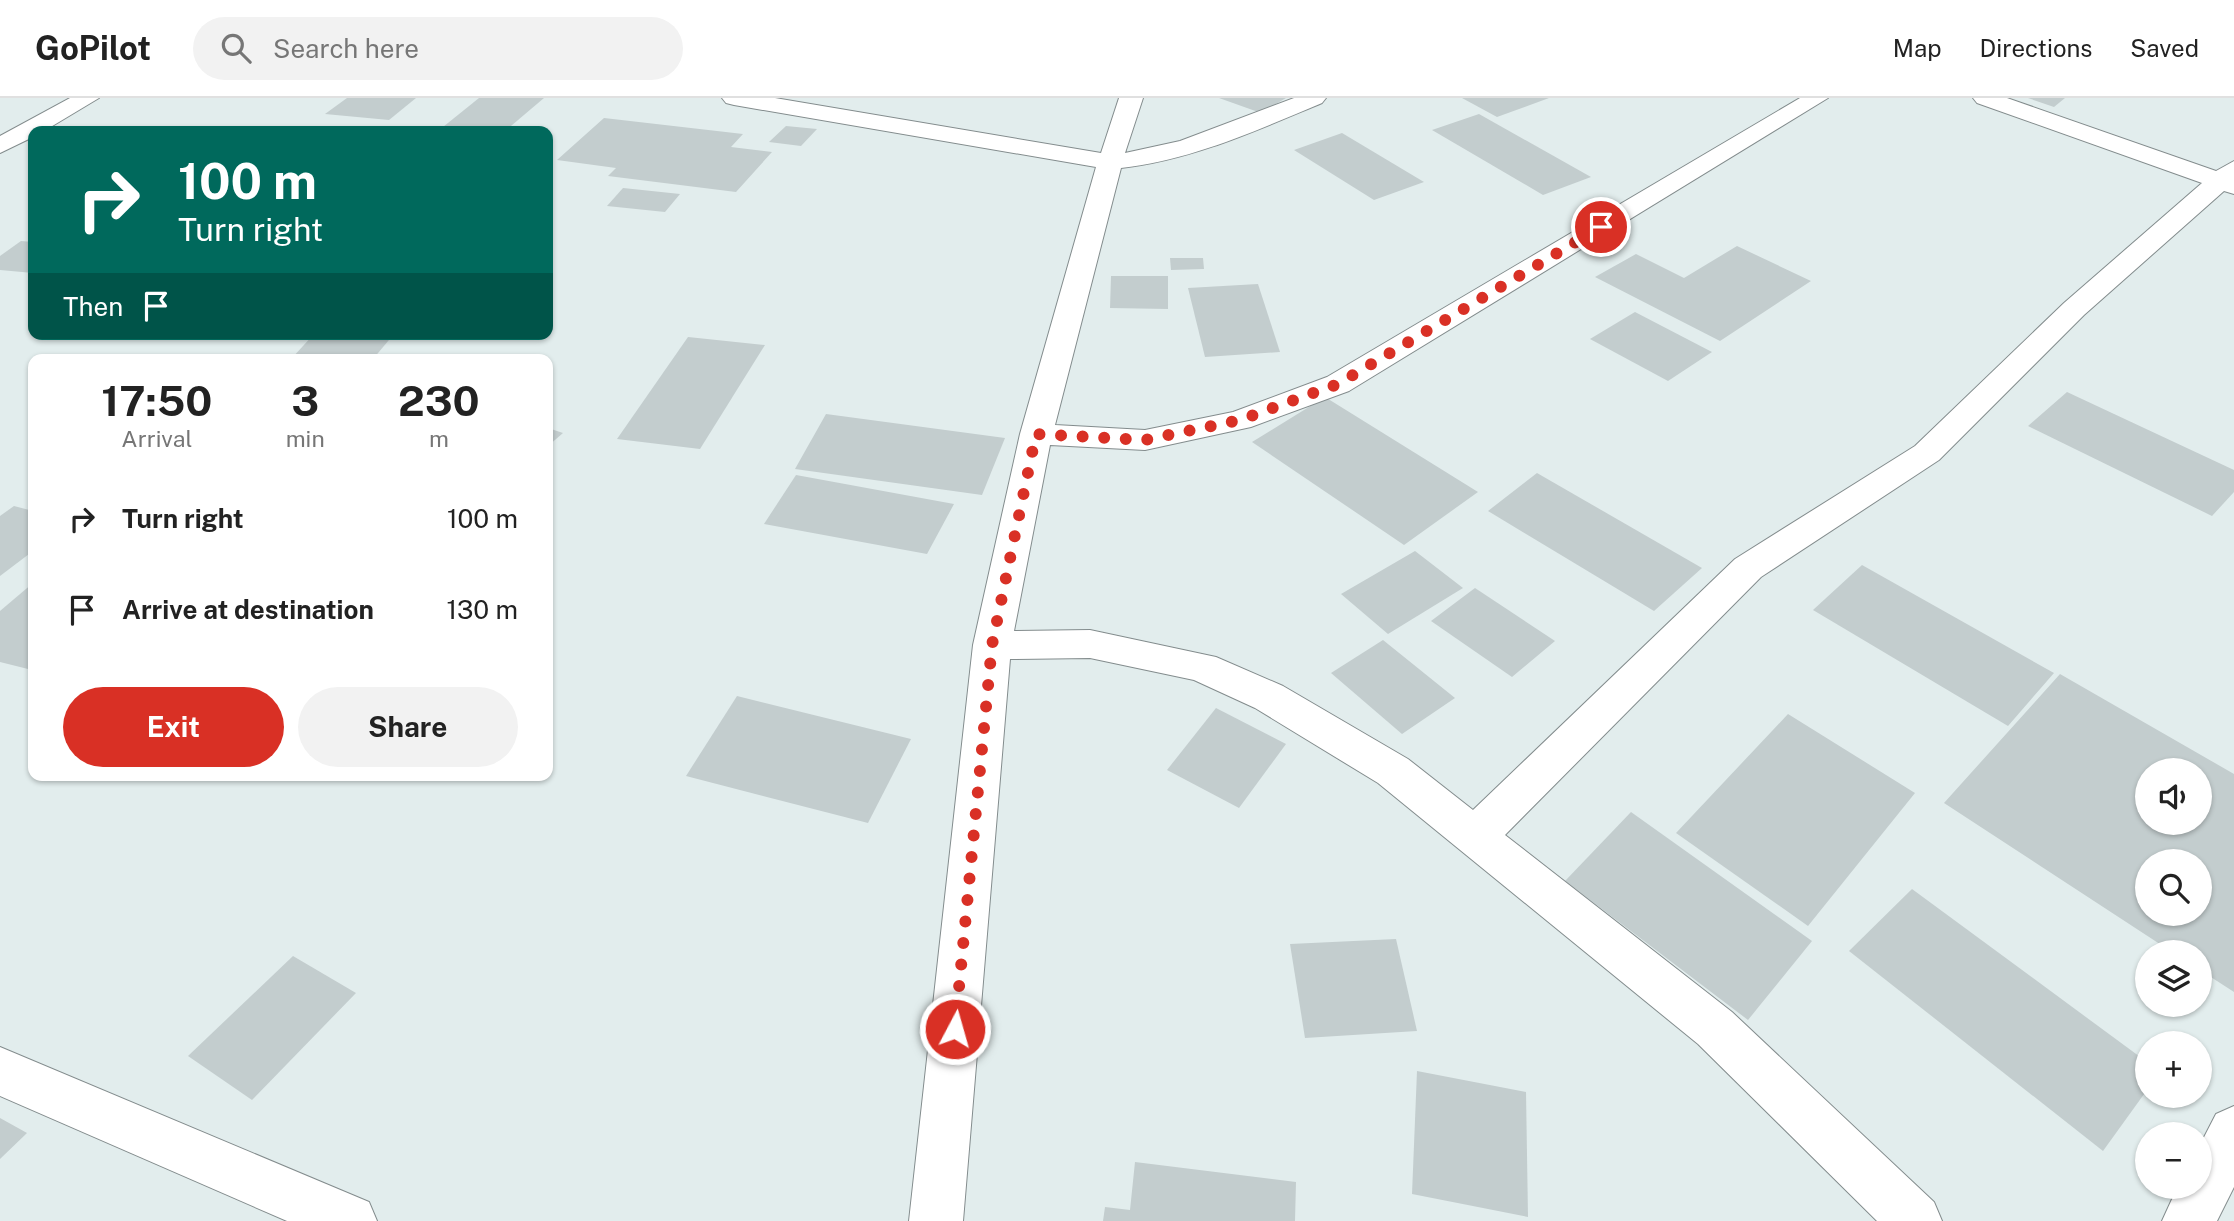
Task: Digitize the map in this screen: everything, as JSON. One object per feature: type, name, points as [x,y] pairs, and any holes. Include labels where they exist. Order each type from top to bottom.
[{"type":"street","points":[[36,126],[87,98]]},
{"type":"street","points":[[734,98],[1110,162],[1149,159],[1180,151],[1314,98]]},
{"type":"street","points":[[936,1221],[992,645],[1036,434],[1110,162],[1131,98]]},
{"type":"street","points":[[1036,434],[1145,440],[1240,420],[1338,384],[1816,98]]},
{"type":"street","points":[[1985,98],[2229,179]]},
{"type":"street","points":[[0,146],[28,131]]},
{"type":"street","points":[[1475,836],[1748,568],[1827,515],[1906,470],[1927,453],[2074,309],[2229,179]]},
{"type":"street","points":[[992,645],[1090,644],[1202,667],[1269,697],[1393,771],[1715,1028],[1915,1221]]},
{"type":"street","points":[[0,1071],[350,1221]]},
{"type":"street","points":[[2189,1221],[2234,1132]]},
{"type":"building","points":[[347,98],[416,98],[389,120],[325,114]]},
{"type":"building","points":[[479,98],[544,98],[511,126],[444,126]]},
{"type":"building","points":[[1219,98],[1286,98],[1261,113]]},
{"type":"building","points":[[1462,98],[1549,98],[1497,117]]},
{"type":"building","points":[[2028,98],[2065,98],[2054,107]]},
{"type":"building","points":[[1479,114],[1591,177],[1543,195],[1432,130]]},
{"type":"building","points":[[604,118],[743,134],[731,147],[772,152],[736,192],[608,176],[616,168],[557,160]]},
{"type":"building","points":[[786,126],[817,129],[801,146],[769,142]]},
{"type":"building","points":[[1342,133],[1424,182],[1374,200],[1294,150]]},
{"type":"building","points":[[623,188],[680,194],[665,212],[607,206]]},
{"type":"building","points":[[21,241],[28,242],[28,273],[0,270],[0,256]]},
{"type":"building","points":[[1737,246],[1811,281],[1720,341],[1595,277],[1636,254],[1684,278]]},
{"type":"building","points":[[1170,258],[1203,258],[1204,269],[1171,270]]},
{"type":"building","points":[[1111,276],[1168,276],[1168,309],[1110,308]]},
{"type":"building","points":[[1258,284],[1280,352],[1205,357],[1188,288]]},
{"type":"building","points":[[1635,312],[1712,352],[1668,381],[1590,339]]},
{"type":"building","points":[[688,337],[765,345],[700,449],[617,439]]},
{"type":"building","points":[[308,340],[389,340],[377,354],[296,354]]},
{"type":"building","points":[[2067,392],[2234,470],[2234,492],[2212,516],[2028,426]]},
{"type":"building","points":[[1325,397],[1478,492],[1404,545],[1252,442]]},
{"type":"building","points":[[826,414],[1005,438],[982,495],[795,469]]},
{"type":"building","points":[[553,430],[563,433],[553,442]]},
{"type":"building","points":[[1537,473],[1702,568],[1654,611],[1488,511]]},
{"type":"building","points":[[796,475],[954,504],[927,554],[764,524]]},
{"type":"building","points":[[14,506],[28,510],[28,555],[0,576],[0,516]]},
{"type":"building","points":[[1415,551],[1463,588],[1388,634],[1341,594]]},
{"type":"building","points":[[1862,565],[2054,673],[2008,726],[1813,610]]},
{"type":"building","points":[[28,587],[28,669],[0,662],[0,611]]},
{"type":"building","points":[[1475,588],[1555,641],[1512,677],[1431,621]]},
{"type":"building","points":[[1383,640],[1455,698],[1402,734],[1331,673]]},
{"type":"building","points":[[2060,674],[2206,758],[2135,758],[2135,835],[2212,835],[2212,761],[2234,774],[2234,992],[2212,978],[2212,940],[2154,940],[1944,803]]},
{"type":"building","points":[[737,696],[911,739],[868,823],[686,776]]},
{"type":"building","points":[[1216,708],[1286,744],[1239,808],[1167,770]]},
{"type":"building","points":[[1788,714],[1915,793],[1808,926],[1676,833]]},
{"type":"building","points":[[1631,812],[1812,941],[1748,1020],[1565,881]]},
{"type":"building","points":[[1912,889],[2135,1053],[2135,1107],[2103,1151],[1849,951]]},
{"type":"building","points":[[1396,939],[1417,1031],[1305,1038],[1290,944]]},
{"type":"building","points":[[293,956],[356,993],[252,1100],[188,1056]]},
{"type":"building","points":[[1417,1071],[1526,1092],[1528,1217],[1412,1194]]},
{"type":"building","points":[[0,1118],[27,1133],[0,1159]]},
{"type":"building","points":[[1135,1162],[1296,1182],[1295,1221],[1103,1221],[1105,1207],[1130,1210]]},
{"type":"route","points":[[955,1029],[992,645],[1036,434],[1145,440],[1240,420],[1338,384],[1601,227]]}]
